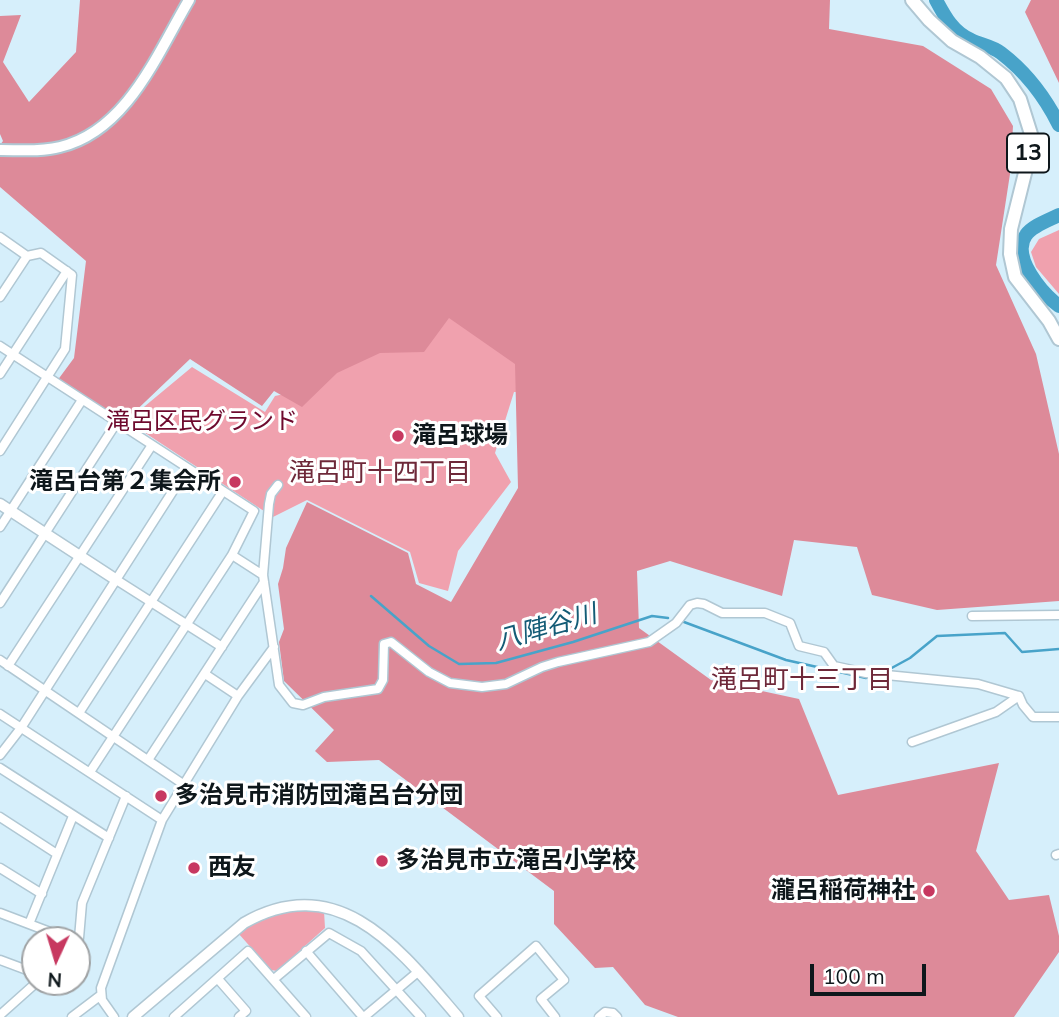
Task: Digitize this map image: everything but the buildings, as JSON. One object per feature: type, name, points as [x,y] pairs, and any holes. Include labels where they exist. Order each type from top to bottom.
[{"type":"main road","points":[[0,150],[60,147],[86,138],[110,122],[127,104],[189,0]]},
{"type":"main road","name":"13","points":[[912,0],[952,41],[980,57],[1006,78],[1020,99],[1031,134],[1026,169],[1011,229],[1010,254],[1015,277],[1049,321],[1059,340]]},
{"type":"street","points":[[0,237],[27,256]]},
{"type":"street","points":[[0,297],[27,256],[41,253],[72,275],[65,349],[0,451]]},
{"type":"street","points":[[0,374],[67,271]]},
{"type":"street","points":[[0,346],[254,512],[232,555],[90,772]]},
{"type":"street","points":[[0,527],[82,400]]},
{"type":"street","points":[[0,603],[117,422]]},
{"type":"street","points":[[8,666],[152,445]]},
{"type":"street","points":[[0,755],[21,728],[187,469]]},
{"type":"street","points":[[278,485],[271,494],[269,504],[264,578],[279,685],[293,703],[303,705],[324,697],[377,689],[383,680],[382,650],[384,644],[391,642],[429,672],[450,683],[482,687],[506,684],[550,664],[649,642],[676,623],[690,605],[696,603],[722,613],[765,613],[790,623],[799,646],[824,652],[834,666],[866,673],[978,684],[1018,696],[1033,717],[1059,717]]},
{"type":"street","points":[[79,713],[223,491]]},
{"type":"street","points":[[0,504],[222,647]]},
{"type":"street","points":[[232,555],[264,578]]},
{"type":"street","points":[[148,760],[264,578]]},
{"type":"street","points":[[972,616],[1059,615]]},
{"type":"street","points":[[114,1017],[101,995],[105,971],[162,820],[238,696],[274,647]]},
{"type":"street","points":[[0,660],[183,784]]},
{"type":"street","points":[[205,674],[238,696]]},
{"type":"street","points":[[912,742],[996,712],[1018,696]]},
{"type":"street","points":[[0,714],[162,820]]},
{"type":"street","points":[[0,768],[109,838]]},
{"type":"street","points":[[80,926],[82,903],[127,796]]},
{"type":"street","points":[[29,924],[73,816]]},
{"type":"street","points":[[0,817],[57,854]]},
{"type":"street","points":[[0,868],[42,894]]},
{"type":"street","points":[[133,1017],[236,929],[261,914],[306,906],[345,912],[387,939],[419,971],[458,1017]]},
{"type":"street","points":[[0,913],[34,926]]},
{"type":"street","points":[[274,978],[329,933],[361,951],[421,1017]]},
{"type":"street","points":[[497,1017],[479,996],[536,946],[564,979],[541,999],[555,1017]]},
{"type":"street","points":[[174,1017],[248,951],[274,978],[300,1015]]},
{"type":"street","points":[[306,951],[364,1017],[419,971]]},
{"type":"street","points":[[0,960],[21,968]]},
{"type":"street","points":[[218,979],[246,1011],[239,1017]]},
{"type":"street","points":[[72,1017],[101,995]]},
{"type":"street","points":[[0,1015],[21,996]]},
{"type":"street","points":[[599,1017],[605,1012],[613,1013],[617,1017]]},
{"type":"green space","points":[[1059,230],[1059,294],[1036,267],[1031,252],[1039,239]]},
{"type":"green space","name":"滝呂区民グランド","points":[[494,265],[543,392],[514,392],[495,453],[511,482],[458,551],[448,591],[419,583],[410,552],[307,500],[273,517],[127,421],[192,367],[265,412],[275,396],[307,389]]},
{"type":"green space","points":[[307,910],[324,911],[325,928],[277,971],[271,970],[238,933],[271,916]]},
{"type":"shaded area","points":[[80,0],[830,0],[829,29],[923,46],[991,89],[1013,126],[1010,174],[996,265],[1036,354],[1059,454],[1059,601],[937,610],[872,595],[857,547],[794,540],[782,596],[670,561],[637,571],[639,628],[711,680],[799,699],[838,795],[999,763],[976,851],[1009,900],[1049,895],[1059,936],[1059,952],[1014,1017],[678,1017],[645,1005],[613,967],[595,968],[554,924],[554,891],[379,760],[327,762],[315,751],[334,730],[284,681],[279,642],[284,629],[278,584],[286,548],[307,502],[408,553],[416,584],[451,602],[518,488],[515,364],[449,318],[424,352],[380,353],[337,373],[302,407],[274,391],[262,406],[190,359],[124,422],[57,381],[74,358],[86,261],[0,187],[0,145],[3,141],[0,134],[0,16],[21,15],[3,62],[29,102],[76,52]]},
{"type":"shaded area","points":[[1031,0],[1059,0],[1059,83],[1025,12]]},
{"type":"waterway","points":[[936,0],[959,33],[998,51],[1019,68],[1041,95],[1059,125]]},
{"type":"waterway","points":[[1059,215],[1029,232],[1022,244],[1022,254],[1030,274],[1059,306]]},
{"type":"waterway","name":"八陣谷川","points":[[371,596],[429,646],[459,664],[496,663],[573,642],[652,616],[668,618]]},
{"type":"waterway","name":"八陣谷川","points":[[684,622],[786,660],[866,678]]},
{"type":"waterway","name":"八陣谷川","points":[[888,670],[910,658],[937,636],[1005,633],[1022,652],[1059,649]]},
{"type":"place","name":"滝呂球場","points":[[398,436]]},
{"type":"place","name":"滝呂台第２集会所","points":[[235,482]]},
{"type":"place","name":"多治見市消防団滝呂台分団","points":[[161,796]]},
{"type":"place","name":"多治見市立滝呂小学校","points":[[382,861]]},
{"type":"place","name":"西友","points":[[194,868]]},
{"type":"place","name":"瀧呂稲荷神社","points":[[929,891]]},
{"type":"district","name":"滝呂町十四丁目","points":[[380,473]]},
{"type":"district","name":"滝呂町十三丁目","points":[[802,680]]}]
